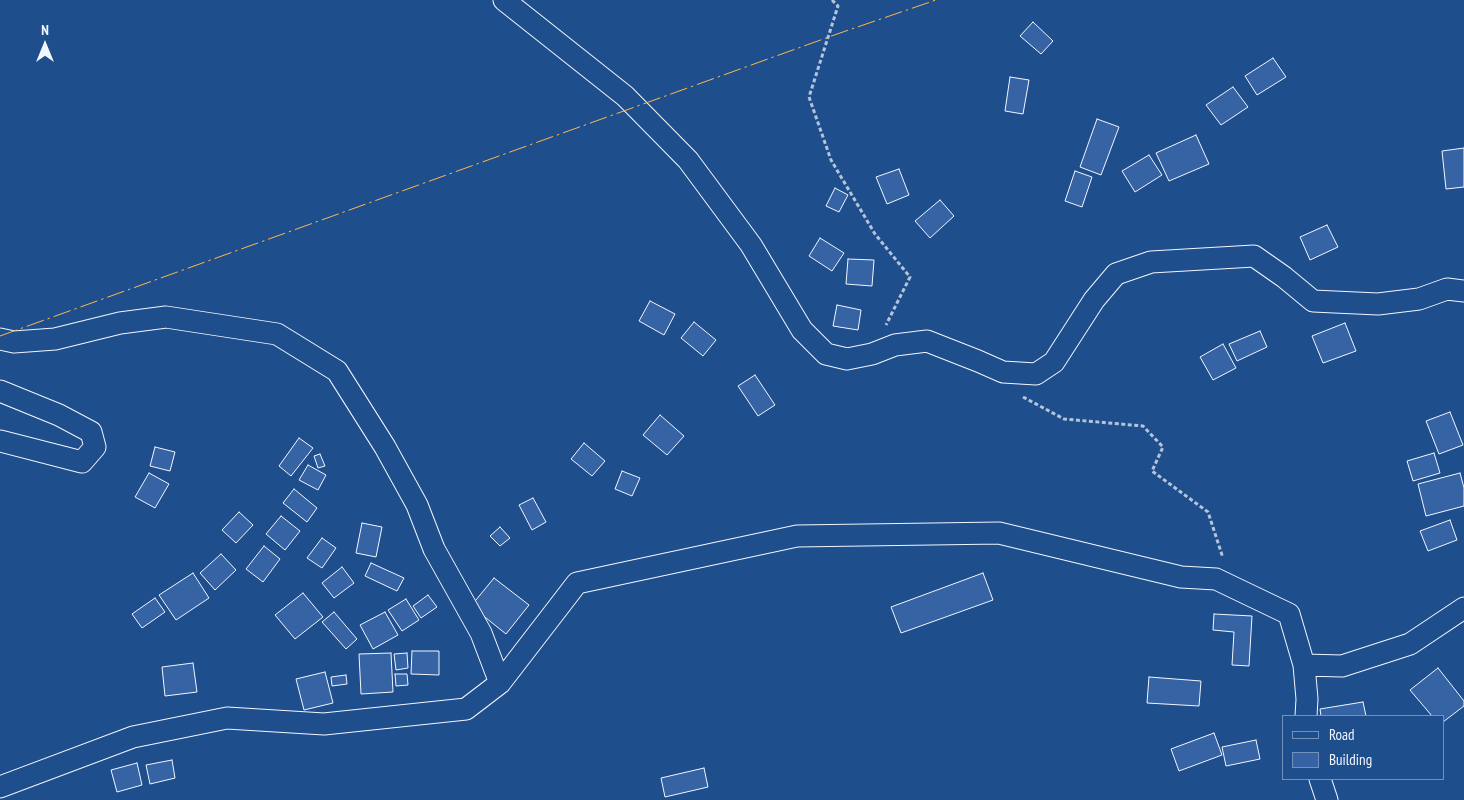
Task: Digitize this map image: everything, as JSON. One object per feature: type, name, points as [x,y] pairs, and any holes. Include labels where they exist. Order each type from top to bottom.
[{"type":"street","points":[[504,0],[625,96],[688,160],[751,245],[802,330],[826,354],[847,359],[872,354],[895,345],[927,341],[1003,372],[1036,374],[1054,362],[1094,300],[1116,274],[1151,262],[1254,256],[1313,301],[1378,304],[1419,299],[1447,289],[1464,291]]},
{"type":"street","points":[[0,339],[14,342],[55,339],[120,322],[166,317],[277,334],[337,371],[385,447],[417,505],[434,549],[480,634],[500,683]]},
{"type":"street","points":[[0,392],[59,415],[91,432],[95,447],[82,462],[0,441]]},
{"type":"street","points":[[0,787],[133,737],[227,718],[324,724],[466,709],[500,683],[577,583],[797,536],[1000,533],[1181,577],[1216,579],[1289,614],[1304,665],[1307,699],[1306,715]]},
{"type":"street","points":[[1304,665],[1342,666],[1410,644],[1464,608]]},
{"type":"street","points":[[1320,780],[1326,800]]},
{"type":"path","points":[[832,0],[838,6],[809,97],[831,160],[875,234],[910,277],[872,354]]},
{"type":"path","points":[[1022,396],[1064,419],[1143,426],[1163,447],[1152,471],[1208,512],[1225,564],[1216,579]]},
{"type":"building","points":[[1033,22],[1053,41],[1041,54],[1020,36]]},
{"type":"building","points":[[1273,58],[1286,77],[1257,95],[1245,76]]},
{"type":"building","points":[[1010,77],[1029,80],[1023,114],[1005,111]]},
{"type":"building","points":[[1233,87],[1248,107],[1221,125],[1206,105]]},
{"type":"building","points":[[1097,119],[1119,127],[1101,175],[1080,167]]},
{"type":"building","points":[[1196,135],[1209,164],[1169,181],[1156,153]]},
{"type":"building","points":[[1464,148],[1464,187],[1446,189],[1442,151]]},
{"type":"building","points":[[1149,155],[1162,175],[1135,192],[1122,171]]},
{"type":"building","points":[[899,169],[909,195],[887,204],[876,177]]},
{"type":"building","points":[[1075,171],[1092,177],[1082,207],[1065,201]]},
{"type":"building","points":[[835,188],[848,195],[839,212],[826,206]]},
{"type":"building","points":[[940,200],[954,216],[930,238],[915,221]]},
{"type":"building","points":[[1327,225],[1338,247],[1310,260],[1300,237]]},
{"type":"building","points":[[820,238],[844,253],[832,271],[809,256]]},
{"type":"building","points":[[848,259],[874,260],[872,286],[846,284]]},
{"type":"building","points":[[650,301],[675,314],[664,335],[639,321]]},
{"type":"building","points":[[837,305],[861,310],[858,330],[833,326]]},
{"type":"building","points":[[694,322],[716,340],[703,356],[681,338]]},
{"type":"building","points":[[1345,323],[1356,351],[1323,363],[1312,336]]},
{"type":"building","points":[[1260,331],[1267,347],[1237,361],[1229,344]]},
{"type":"building","points":[[1223,344],[1236,368],[1213,380],[1200,357]]},
{"type":"building","points":[[755,375],[775,405],[758,416],[738,386]]},
{"type":"building","points":[[1450,412],[1463,445],[1439,454],[1426,421]]},
{"type":"building","points":[[660,415],[684,436],[667,455],[643,435]]},
{"type":"building","points":[[299,438],[313,448],[291,476],[279,466]]},
{"type":"building","points":[[584,443],[605,461],[592,476],[571,459]]},
{"type":"building","points":[[155,447],[175,452],[170,471],[150,466]]},
{"type":"building","points":[[1434,453],[1440,473],[1413,481],[1407,461]]},
{"type":"building","points":[[320,454],[325,466],[318,468],[314,456]]},
{"type":"building","points":[[308,465],[326,475],[318,490],[299,480]]},
{"type":"building","points":[[622,471],[640,478],[632,496],[615,489]]},
{"type":"building","points":[[149,473],[169,484],[155,508],[135,497]]},
{"type":"building","points":[[1460,473],[1464,488],[1464,506],[1426,516],[1418,484]]},
{"type":"building","points":[[294,489],[317,508],[307,522],[283,503]]},
{"type":"building","points":[[533,498],[546,522],[532,530],[519,505]]},
{"type":"building","points":[[239,512],[253,525],[236,543],[222,530]]},
{"type":"building","points":[[281,516],[300,531],[285,550],[266,534]]},
{"type":"building","points":[[1450,520],[1457,540],[1428,551],[1420,531]]},
{"type":"building","points":[[362,523],[382,527],[376,557],[356,553]]},
{"type":"building","points":[[500,527],[510,538],[500,546],[490,536]]},
{"type":"building","points":[[322,538],[336,548],[322,568],[307,558]]},
{"type":"building","points":[[264,546],[280,559],[263,582],[246,569]]},
{"type":"building","points":[[221,554],[236,570],[215,590],[200,573]]},
{"type":"building","points":[[371,563],[404,578],[397,591],[365,576]]},
{"type":"building","points":[[342,567],[354,583],[334,598],[322,583]]},
{"type":"building","points":[[193,573],[209,598],[176,620],[159,595]]},
{"type":"building","points":[[983,573],[993,600],[901,633],[891,607]]},
{"type":"building","points":[[494,578],[529,605],[506,634],[471,606]]},
{"type":"building","points":[[303,593],[323,617],[295,639],[275,615]]},
{"type":"building","points":[[428,595],[437,607],[421,618],[413,606]]},
{"type":"building","points":[[155,598],[165,612],[142,628],[132,614]]},
{"type":"building","points":[[406,599],[419,620],[402,631],[388,610]]},
{"type":"building","points":[[334,612],[357,639],[346,649],[322,622]]},
{"type":"building","points":[[385,612],[398,635],[373,649],[360,625]]},
{"type":"building","points":[[1214,614],[1252,616],[1249,666],[1232,665],[1234,632],[1213,630]]},
{"type":"building","points":[[412,651],[439,651],[439,675],[411,674]]},
{"type":"building","points":[[391,653],[393,692],[361,694],[359,654]]},
{"type":"building","points":[[407,653],[408,668],[396,670],[394,654]]},
{"type":"building","points":[[193,663],[197,692],[165,696],[162,667]]},
{"type":"building","points":[[1438,668],[1464,701],[1464,706],[1444,721],[1444,715],[1431,715],[1410,690]]},
{"type":"building","points":[[325,672],[333,703],[304,710],[296,679]]},
{"type":"building","points":[[395,674],[407,674],[408,685],[396,686]]},
{"type":"building","points":[[346,675],[347,684],[332,686],[331,677]]},
{"type":"building","points":[[1149,677],[1201,681],[1199,706],[1147,703]]},
{"type":"building","points":[[1363,702],[1366,715],[1321,715],[1320,709]]},
{"type":"building","points":[[1214,733],[1222,755],[1179,771],[1171,749]]},
{"type":"building","points":[[1256,740],[1260,759],[1226,766],[1222,747]]},
{"type":"building","points":[[172,760],[175,778],[150,784],[146,765]]},
{"type":"building","points":[[137,763],[142,785],[117,792],[111,770]]},
{"type":"building","points":[[704,768],[708,787],[665,797],[661,778]]},
{"type":"power","points":[[0,336],[936,0]]}]
